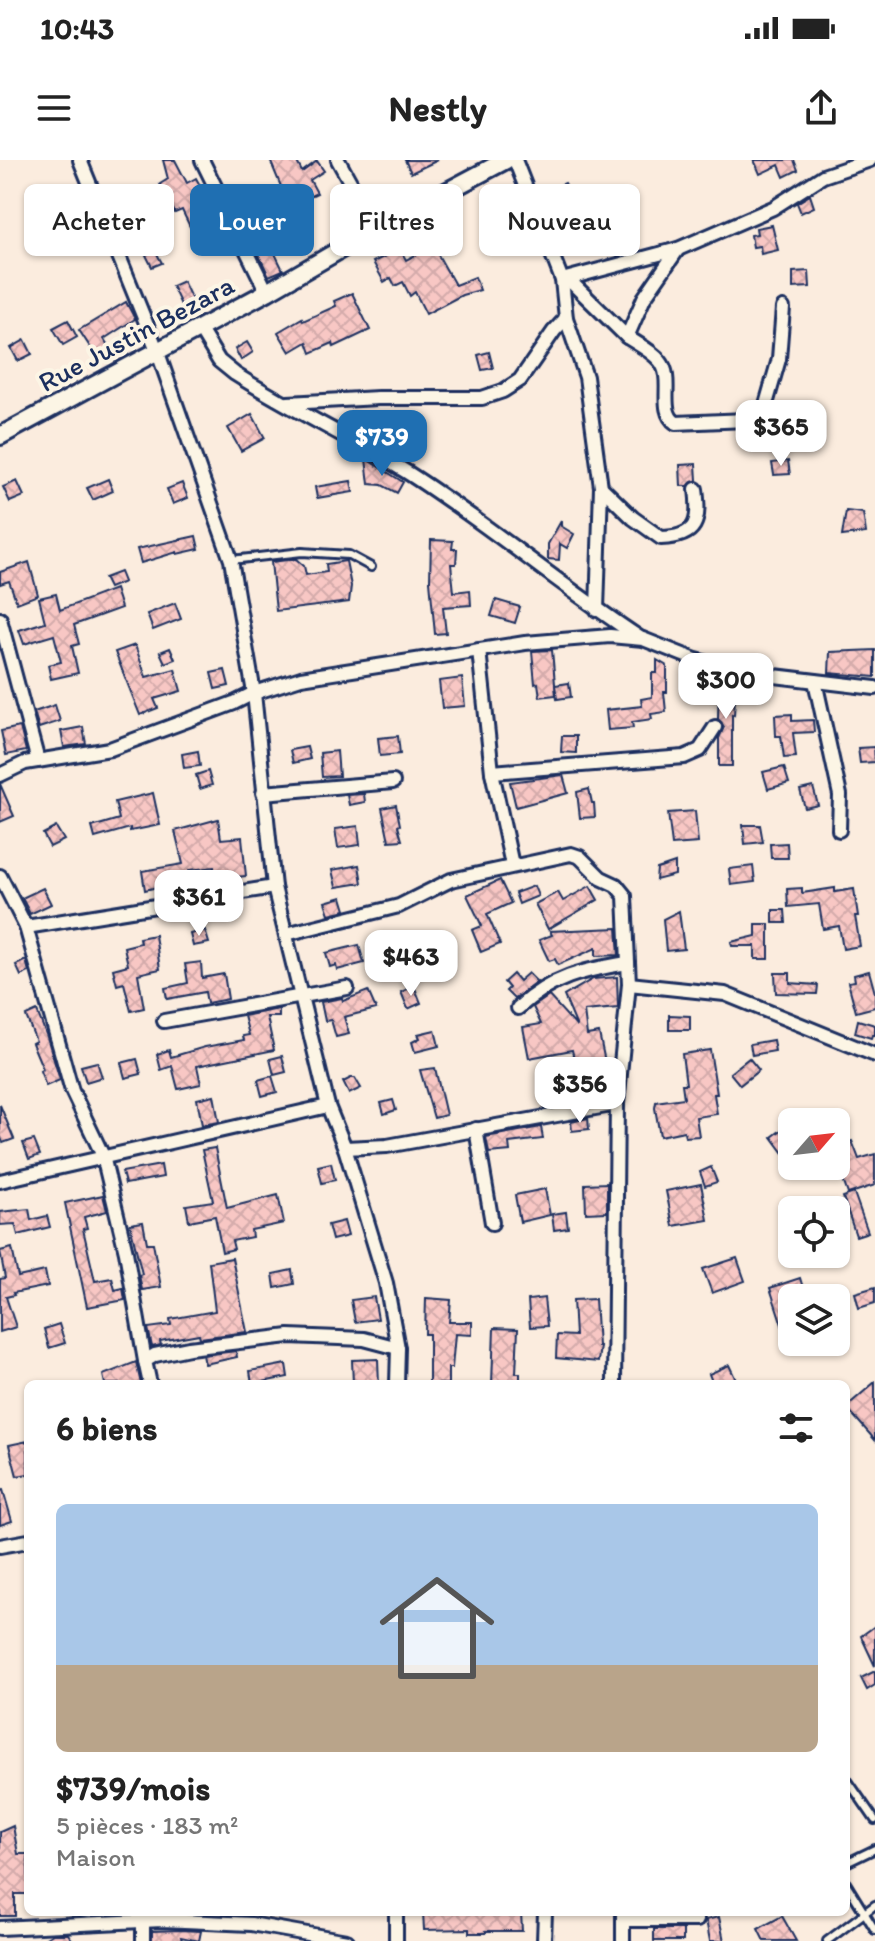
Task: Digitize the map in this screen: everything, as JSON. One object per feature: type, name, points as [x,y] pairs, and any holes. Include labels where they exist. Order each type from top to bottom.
[{"type":"street","points":[[80,160],[157,350],[231,560],[254,693],[274,887],[328,1106],[345,1148],[386,1283],[398,1348],[397,1380]]},
{"type":"street","points":[[202,160],[267,292]]},
{"type":"street","points":[[338,160],[351,184]]},
{"type":"street","name":"Rue Justin Bezara","points":[[461,184],[506,160]]},
{"type":"street","points":[[515,160],[565,280],[566,318],[586,377],[601,487],[597,610]]},
{"type":"street","points":[[565,280],[678,249],[773,208],[823,176],[870,160]]},
{"type":"street","points":[[627,337],[644,298],[678,249]]},
{"type":"street","name":"Rue Justin Bezara","points":[[0,436],[330,256]]},
{"type":"street","points":[[565,280],[627,337],[660,361],[666,373],[667,407],[671,420],[683,424],[747,420],[760,415],[765,408],[779,359],[783,308]]},
{"type":"street","points":[[284,403],[378,398],[482,398],[503,391],[520,380],[566,318]]},
{"type":"street","points":[[199,328],[219,361],[235,374],[415,478],[597,610],[643,639],[696,660],[741,672],[875,688]]},
{"type":"street","points":[[601,487],[633,518],[661,538],[683,536],[694,528],[698,513],[696,489]]},
{"type":"street","points":[[0,619],[38,761]]},
{"type":"street","points":[[0,775],[25,763],[110,749],[301,678],[479,650],[588,637],[643,639]]},
{"type":"street","points":[[479,650],[492,772],[512,865]]},
{"type":"street","points":[[815,681],[840,795],[839,830]]},
{"type":"street","points":[[492,772],[684,757],[700,750],[715,727]]},
{"type":"street","points":[[263,793],[393,782]]},
{"type":"street","points":[[286,934],[399,906],[451,880],[571,854],[580,857],[601,878],[616,885],[625,896],[629,984],[617,1104],[614,1380]]},
{"type":"street","points":[[0,876],[26,927],[72,1091],[103,1156],[126,1252],[149,1380]]},
{"type":"street","points":[[26,927],[274,887]]},
{"type":"street","points":[[518,1008],[540,988],[556,981],[598,967],[628,963]]},
{"type":"street","points":[[629,984],[725,994],[875,1055]]},
{"type":"street","points":[[164,1021],[347,988]]},
{"type":"street","points":[[345,1148],[387,1146],[617,1104]]},
{"type":"street","points":[[0,1181],[328,1106]]},
{"type":"street","points":[[476,1129],[492,1223]]},
{"type":"street","points":[[145,1361],[155,1355],[189,1348],[289,1336],[364,1339],[398,1348]]},
{"type":"street","points":[[0,1546],[24,1542]]},
{"type":"street","points":[[396,1916],[396,1941]]},
{"type":"street","points":[[544,1941],[545,1916]]},
{"type":"street","points":[[623,1941],[623,1916],[697,1920]]},
{"type":"street","points":[[0,1928],[208,1917],[347,1941]]},
{"type":"street","points":[[143,1920],[143,1941]]},
{"type":"lane","points":[[231,560],[302,552],[349,555],[371,567]]},
{"type":"lane","points":[[850,1784],[875,1820]]},
{"type":"lane","points":[[850,1861],[875,1849]]},
{"type":"lane","points":[[850,1890],[875,1930]]},
{"type":"lane","points":[[827,1941],[875,1905]]},
{"type":"building","points":[[163,160],[175,160],[187,183],[196,178],[199,184],[190,184],[190,227],[182,210],[174,211],[174,184],[160,184],[168,179]]},
{"type":"building","points":[[270,160],[296,160],[302,172],[317,161],[324,171],[310,180],[312,184],[280,184]]},
{"type":"building","points":[[405,160],[438,160],[411,173]]},
{"type":"building","points":[[754,160],[794,160],[798,170],[784,177],[779,165],[760,174]]},
{"type":"building","points":[[810,195],[814,207],[801,213],[797,203]]},
{"type":"building","points":[[772,225],[778,250],[761,254],[760,246],[753,247],[751,235],[757,234],[756,228]]},
{"type":"building","points":[[146,256],[158,256],[162,263],[152,267]]},
{"type":"building","points":[[259,256],[276,256],[283,270],[269,276]]},
{"type":"building","points":[[385,256],[404,256],[406,260],[414,256],[439,256],[455,285],[475,277],[480,290],[462,295],[426,314],[415,292],[410,296],[403,282],[395,286],[391,278],[384,282],[373,262]]},
{"type":"building","points":[[809,271],[810,287],[793,288],[793,272]]},
{"type":"building","points":[[183,281],[192,300],[181,305],[172,286]]},
{"type":"building","points":[[352,293],[370,330],[334,347],[333,343],[311,353],[307,342],[290,352],[278,332],[302,318],[303,321],[336,306],[334,301]]},
{"type":"building","points":[[126,302],[135,319],[104,339],[109,347],[96,356],[79,330]]},
{"type":"building","points":[[68,320],[77,337],[63,345],[53,328]]},
{"type":"building","points":[[25,340],[32,354],[18,361],[11,348]]},
{"type":"building","points":[[247,342],[253,352],[241,360],[235,349]]},
{"type":"building","points":[[489,352],[493,368],[482,370],[478,355]]},
{"type":"building","points":[[252,414],[265,438],[241,451],[228,428]]},
{"type":"building","points":[[366,459],[403,482],[397,493],[382,485],[369,484]]},
{"type":"building","points":[[788,461],[790,474],[774,475],[772,463]]},
{"type":"building","points":[[696,464],[697,480],[688,486],[681,486],[680,465]]},
{"type":"building","points":[[108,479],[113,491],[93,500],[87,488]]},
{"type":"building","points":[[17,481],[24,496],[10,502],[3,487]]},
{"type":"building","points":[[351,481],[353,492],[317,498],[315,487]]},
{"type":"building","points":[[182,483],[188,498],[173,504],[167,489]]},
{"type":"building","points":[[846,511],[863,513],[866,533],[842,536]]},
{"type":"building","points":[[561,521],[561,526],[574,534],[567,548],[560,544],[559,560],[548,559],[548,544]]},
{"type":"building","points":[[196,536],[199,549],[141,563],[137,549]]},
{"type":"building","points":[[431,540],[453,541],[452,549],[457,549],[456,564],[451,564],[454,592],[470,590],[471,605],[443,607],[446,633],[435,634],[430,581]]},
{"type":"building","points":[[296,559],[304,566],[306,575],[327,572],[326,564],[346,561],[351,586],[349,602],[276,611],[271,562]]},
{"type":"building","points":[[29,562],[38,595],[17,603],[9,581],[0,584],[0,572]]},
{"type":"building","points":[[120,572],[124,582],[109,588],[104,578]]},
{"type":"building","points":[[115,589],[121,608],[74,625],[79,644],[72,646],[78,673],[51,679],[48,665],[61,662],[54,635],[24,644],[19,630],[45,622],[39,598],[56,594],[60,610]]},
{"type":"building","points":[[496,600],[520,607],[515,623],[491,616]]},
{"type":"building","points":[[175,603],[181,619],[153,630],[147,614]]},
{"type":"building","points":[[135,645],[146,677],[175,669],[181,691],[154,699],[158,708],[140,715],[115,652]]},
{"type":"building","points":[[170,648],[175,659],[165,663],[160,652]]},
{"type":"building","points":[[552,650],[556,695],[540,697],[538,683],[535,684],[532,651]]},
{"type":"building","points":[[875,650],[875,677],[829,673],[830,652]]},
{"type":"building","points":[[657,660],[667,666],[667,692],[664,692],[666,712],[651,714],[652,719],[632,722],[633,728],[608,730],[606,710],[642,706],[641,699],[652,697],[652,673],[657,673]]},
{"type":"building","points":[[225,670],[229,686],[215,689],[211,673]]},
{"type":"building","points":[[462,678],[465,706],[442,708],[439,681]]},
{"type":"building","points":[[719,681],[736,681],[732,714],[732,766],[719,766],[719,738],[724,727],[718,719]]},
{"type":"building","points":[[569,683],[571,697],[557,699],[555,685]]},
{"type":"building","points":[[55,705],[60,721],[39,728],[34,712]]},
{"type":"building","points":[[792,714],[792,721],[813,720],[814,732],[793,733],[796,757],[784,758],[781,736],[776,736],[775,715]]},
{"type":"building","points":[[20,727],[26,751],[6,755],[1,731]]},
{"type":"building","points":[[83,727],[86,744],[64,747],[61,731]]},
{"type":"building","points":[[398,736],[400,754],[380,756],[378,738]]},
{"type":"building","points":[[562,736],[576,736],[576,753],[561,752]]},
{"type":"building","points":[[307,747],[310,759],[293,763],[290,750]]},
{"type":"building","points":[[874,747],[875,762],[860,763],[858,748]]},
{"type":"building","points":[[198,751],[200,766],[184,768],[182,754]]},
{"type":"building","points":[[337,751],[339,776],[322,777],[320,753]]},
{"type":"building","points":[[784,767],[789,783],[768,789],[763,772]]},
{"type":"building","points":[[208,771],[212,785],[200,789],[196,775]]},
{"type":"building","points":[[563,775],[568,793],[516,807],[510,782]]},
{"type":"building","points":[[0,784],[14,816],[0,822]]},
{"type":"building","points":[[813,787],[818,805],[805,808],[800,790]]},
{"type":"building","points":[[589,789],[595,817],[580,818],[577,792]]},
{"type":"building","points":[[153,793],[160,825],[130,831],[130,828],[95,838],[92,827],[119,819],[115,802]]},
{"type":"building","points":[[364,794],[365,802],[349,805],[347,795]]},
{"type":"building","points":[[396,805],[402,840],[389,841],[382,808]]},
{"type":"building","points":[[695,811],[698,843],[672,845],[668,813]]},
{"type":"building","points":[[218,819],[221,839],[242,837],[246,876],[215,879],[214,867],[189,870],[191,879],[145,890],[142,871],[183,864],[175,831]]},
{"type":"building","points":[[743,825],[760,825],[763,842],[745,844]]},
{"type":"building","points":[[358,826],[360,845],[338,848],[335,829]]},
{"type":"building","points":[[56,827],[64,840],[50,847],[43,834]]},
{"type":"building","points":[[787,843],[788,858],[771,858],[770,844]]},
{"type":"building","points":[[675,863],[675,875],[656,880],[657,869]]},
{"type":"building","points":[[359,865],[362,883],[336,887],[332,870]]},
{"type":"building","points":[[753,866],[755,882],[731,885],[729,869]]},
{"type":"building","points":[[500,880],[511,903],[487,914],[500,944],[481,952],[472,930],[482,926],[467,895]]},
{"type":"building","points":[[534,886],[538,896],[519,904],[515,893]]},
{"type":"building","points":[[590,886],[598,900],[548,929],[535,904],[558,892],[563,901]]},
{"type":"building","points":[[43,888],[51,904],[30,914],[22,898]]},
{"type":"building","points":[[802,888],[802,893],[835,888],[835,892],[854,889],[860,946],[843,949],[839,926],[823,929],[819,904],[788,907],[787,889]]},
{"type":"building","points":[[342,897],[346,910],[329,914],[325,902]]},
{"type":"building","points":[[773,910],[785,910],[786,923],[773,923]]},
{"type":"building","points":[[679,911],[684,949],[666,951],[663,919]]},
{"type":"building","points":[[756,924],[769,924],[769,959],[755,959],[755,946],[732,946],[731,942],[756,936]]},
{"type":"building","points":[[617,928],[619,955],[596,956],[596,948],[558,965],[555,959],[549,961],[539,940],[552,935],[550,931]]},
{"type":"building","points":[[205,930],[209,943],[193,946],[190,934]]},
{"type":"building","points":[[155,935],[160,969],[138,974],[144,1008],[131,1011],[124,983],[117,985],[113,969],[128,965],[124,947],[140,943],[139,938]]},
{"type":"building","points":[[359,945],[364,963],[337,970],[336,965],[330,967],[326,953]]},
{"type":"building","points":[[26,960],[29,972],[21,976],[16,965]]},
{"type":"building","points":[[201,962],[202,978],[224,974],[228,999],[207,1003],[205,992],[167,999],[165,988],[188,983],[185,964]]},
{"type":"building","points":[[869,971],[875,1007],[856,1012],[848,982],[855,981],[854,975]]},
{"type":"building","points":[[528,973],[537,982],[514,999],[506,991],[509,988],[504,982],[513,974],[519,981]]},
{"type":"building","points":[[775,973],[790,973],[790,983],[818,985],[817,994],[776,993]]},
{"type":"building","points":[[617,977],[618,1008],[584,1011],[587,1035],[599,1033],[605,1062],[576,1068],[572,1050],[529,1058],[523,1027],[541,1024],[533,1007],[549,996],[577,1027],[564,996],[593,979]]},
{"type":"building","points":[[414,986],[421,1003],[408,1009],[401,992]]},
{"type":"building","points":[[368,991],[376,1009],[344,1017],[349,1034],[336,1037],[331,1020],[325,1021],[321,1002],[342,998],[343,1001]]},
{"type":"building","points":[[279,1009],[279,1017],[267,1017],[274,1050],[197,1066],[201,1084],[178,1089],[172,1066],[161,1070],[157,1054],[169,1050],[171,1057],[244,1040],[243,1036],[249,1035],[244,1016]]},
{"type":"building","points":[[37,1011],[60,1080],[46,1086],[40,1071],[43,1069],[32,1043],[36,1041],[26,1016]]},
{"type":"building","points":[[669,1015],[690,1016],[690,1030],[669,1030]]},
{"type":"building","points":[[858,1020],[875,1025],[875,1035],[871,1038],[855,1033]]},
{"type":"building","points":[[435,1030],[439,1046],[415,1052],[412,1042],[420,1038],[418,1034]]},
{"type":"building","points":[[773,1040],[775,1051],[752,1055],[750,1044]]},
{"type":"building","points":[[710,1050],[717,1114],[696,1117],[699,1136],[685,1137],[684,1131],[660,1136],[656,1102],[684,1098],[682,1084],[686,1084],[682,1054]]},
{"type":"building","points":[[282,1056],[286,1072],[274,1075],[270,1059]]},
{"type":"building","points":[[749,1058],[759,1070],[740,1085],[730,1073]]},
{"type":"building","points":[[137,1059],[141,1074],[125,1078],[121,1063]]},
{"type":"building","points":[[97,1062],[102,1077],[86,1082],[81,1066]]},
{"type":"building","points":[[435,1068],[446,1115],[434,1118],[420,1070]]},
{"type":"building","points":[[272,1076],[277,1092],[262,1096],[258,1080]]},
{"type":"building","points":[[355,1078],[361,1088],[349,1094],[343,1082]]},
{"type":"building","points":[[214,1095],[219,1122],[202,1125],[197,1099]]},
{"type":"building","points":[[393,1100],[396,1110],[384,1114],[381,1103]]},
{"type":"building","points":[[0,1105],[14,1139],[3,1143],[0,1136]]},
{"type":"building","points":[[588,1118],[589,1129],[572,1131],[571,1122]]},
{"type":"building","points":[[541,1127],[543,1139],[509,1143],[510,1151],[489,1153],[486,1137]]},
{"type":"building","points":[[34,1140],[40,1155],[29,1159],[23,1143]]},
{"type":"building","points":[[850,1142],[859,1159],[875,1154],[875,1185],[848,1194],[843,1180],[850,1180]]},
{"type":"building","points":[[215,1148],[227,1208],[278,1195],[284,1223],[251,1230],[252,1237],[232,1241],[234,1249],[222,1252],[215,1216],[189,1221],[186,1205],[213,1201],[202,1150]]},
{"type":"building","points":[[331,1163],[335,1180],[322,1183],[318,1166]]},
{"type":"building","points":[[161,1165],[163,1177],[125,1184],[122,1172]]},
{"type":"building","points":[[711,1167],[717,1182],[705,1186],[700,1172]]},
{"type":"building","points":[[607,1183],[607,1212],[586,1213],[585,1184]]},
{"type":"building","points":[[701,1184],[708,1220],[673,1226],[666,1191]]},
{"type":"building","points":[[545,1189],[550,1215],[520,1222],[515,1195]]},
{"type":"building","points":[[854,1193],[868,1232],[856,1236],[850,1218],[850,1196],[846,1196]]},
{"type":"building","points":[[103,1195],[107,1211],[84,1217],[87,1228],[83,1229],[95,1281],[112,1278],[115,1290],[123,1288],[125,1300],[87,1307],[65,1203]]},
{"type":"building","points":[[29,1209],[31,1220],[47,1216],[50,1227],[18,1235],[15,1224],[0,1225],[0,1212]]},
{"type":"building","points":[[566,1212],[568,1228],[554,1230],[552,1214]]},
{"type":"building","points":[[344,1221],[348,1236],[332,1240],[328,1225]]},
{"type":"building","points":[[143,1222],[147,1243],[153,1243],[161,1287],[142,1290],[139,1275],[142,1274],[130,1224]]},
{"type":"building","points":[[12,1248],[18,1277],[45,1271],[48,1286],[6,1297],[16,1327],[0,1332],[0,1279],[5,1278],[0,1251]]},
{"type":"building","points":[[232,1258],[247,1332],[200,1338],[199,1334],[160,1341],[161,1345],[152,1347],[148,1328],[171,1325],[170,1319],[215,1311],[209,1262]]},
{"type":"building","points":[[737,1258],[745,1281],[712,1293],[703,1269]]},
{"type":"building","points":[[292,1270],[294,1284],[275,1288],[273,1274]]},
{"type":"building","points":[[800,1278],[802,1284],[782,1284]]},
{"type":"building","points":[[778,1285],[778,1312],[770,1288]]},
{"type":"building","points":[[875,1287],[875,1303],[859,1308],[855,1293]]},
{"type":"building","points":[[374,1297],[378,1319],[355,1322],[351,1300]]},
{"type":"building","points":[[426,1298],[451,1300],[449,1322],[472,1322],[472,1335],[455,1334],[448,1380],[429,1380],[429,1334],[425,1334]]},
{"type":"building","points":[[544,1298],[547,1326],[530,1327],[528,1300]]},
{"type":"building","points":[[595,1299],[600,1346],[598,1362],[556,1358],[557,1335],[575,1336],[573,1300]]},
{"type":"building","points":[[59,1324],[65,1343],[49,1348],[44,1329]]},
{"type":"building","points":[[494,1328],[518,1329],[516,1373],[520,1373],[520,1380],[492,1380]]},
{"type":"building","points":[[236,1351],[237,1357],[205,1364],[203,1355]]},
{"type":"building","points":[[378,1359],[379,1380],[353,1380],[352,1360]]},
{"type":"building","points":[[136,1362],[140,1380],[104,1380],[103,1375]]},
{"type":"building","points":[[286,1364],[288,1377],[251,1380],[250,1371]]},
{"type":"building","points":[[729,1365],[736,1380],[711,1380],[709,1374]]},
{"type":"building","points":[[875,1382],[875,1440],[850,1412],[850,1404]]},
{"type":"building","points":[[24,1442],[24,1475],[17,1476],[9,1445]]},
{"type":"building","points":[[3,1490],[12,1521],[0,1525],[0,1491]]},
{"type":"building","points":[[875,1626],[875,1666],[861,1636]]},
{"type":"building","points":[[875,1671],[875,1685],[867,1690],[861,1678]]},
{"type":"building","points":[[13,1826],[18,1854],[24,1854],[24,1894],[15,1894],[15,1916],[0,1916],[0,1832]]},
{"type":"building","points":[[423,1916],[521,1916],[522,1931],[469,1933],[469,1929],[424,1930]]},
{"type":"building","points":[[782,1916],[796,1941],[764,1941],[758,1929]]},
{"type":"building","points":[[719,1917],[724,1941],[710,1941],[706,1920]]},
{"type":"building","points":[[654,1929],[683,1929],[683,1941],[654,1941]]},
{"type":"building","points":[[152,1931],[201,1931],[199,1941],[181,1937],[182,1941],[152,1941]]},
{"type":"building","points":[[53,1934],[68,1934],[73,1941],[41,1941]]}]
